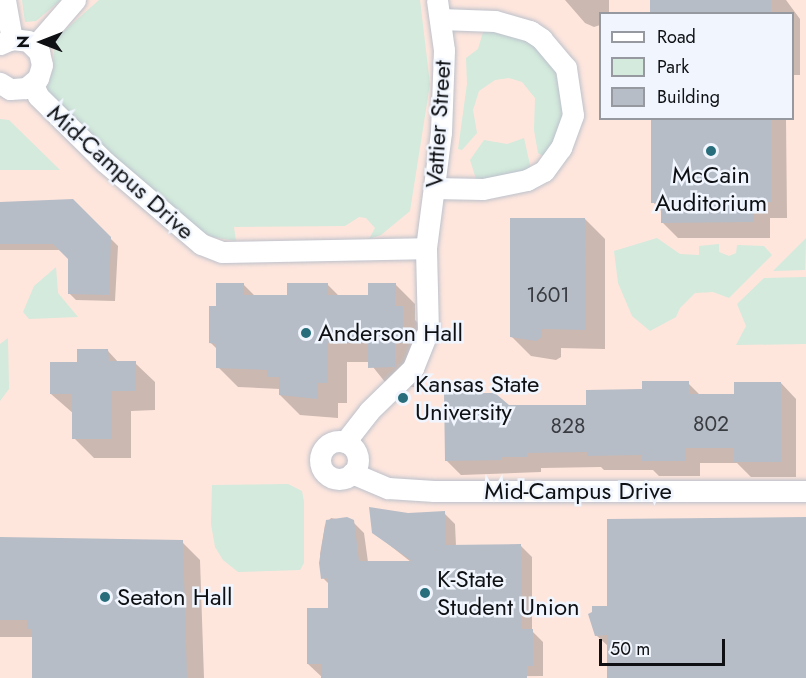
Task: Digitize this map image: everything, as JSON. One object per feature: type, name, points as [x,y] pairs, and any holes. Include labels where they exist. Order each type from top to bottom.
[{"type":"street","points":[[5,0],[6,42],[35,46]]},
{"type":"street","points":[[35,46],[75,0]]},
{"type":"street","points":[[434,188],[483,189],[527,180],[544,171],[561,148],[573,115],[566,68],[542,39],[530,31],[438,9]]},
{"type":"street","name":"Vattier Street","points":[[426,248],[441,132],[444,50],[438,9]]},
{"type":"street","points":[[0,83],[18,90],[33,84],[42,65],[35,46]]},
{"type":"street","name":"Mid-Campus Drive","points":[[33,84],[38,96],[105,162],[201,244],[222,252],[426,248],[429,331],[423,351],[413,368],[369,411],[345,442],[328,445],[320,462],[330,477],[342,479],[352,473],[387,488],[434,491],[806,491]]},
{"type":"street","points":[[345,442],[357,456],[352,473]]},
{"type":"shaded area","name":"Kansas State University","points":[[0,0],[806,0],[806,678],[0,678]]},
{"type":"green space","points":[[22,0],[61,0],[36,21],[25,22]]},
{"type":"green space","points":[[99,0],[420,0],[430,84],[410,211],[381,235],[369,239],[375,228],[366,218],[359,217],[345,226],[234,227],[236,241],[212,237],[201,231],[50,102],[46,92],[53,69],[55,39]]},
{"type":"green space","points":[[484,29],[533,43],[555,67],[564,120],[545,157],[538,153],[534,130],[535,98],[522,82],[509,78],[495,80],[479,91],[473,110],[477,133],[462,150],[458,149],[467,84],[466,58],[478,49]]},
{"type":"green space","points":[[0,119],[9,120],[60,170],[0,170]]},
{"type":"green space","points":[[524,138],[531,169],[477,182],[470,160],[484,140],[507,144]]},
{"type":"green space","points":[[657,238],[680,254],[699,255],[699,246],[719,244],[719,252],[729,256],[736,253],[737,245],[764,246],[772,255],[729,298],[713,292],[695,293],[680,308],[676,317],[650,331],[632,316],[618,283],[614,251]]},
{"type":"green space","points":[[806,238],[805,270],[773,271]]},
{"type":"green space","points":[[56,267],[58,293],[78,317],[29,319],[23,312],[34,286]]},
{"type":"green space","points":[[806,277],[806,344],[736,345],[746,326],[737,304],[764,278]]},
{"type":"green space","points":[[8,338],[9,389],[0,401],[0,344]]},
{"type":"green space","points":[[288,484],[302,491],[304,563],[300,570],[238,572],[223,560],[215,547],[211,524],[212,485]]},
{"type":"building","points":[[650,0],[771,0],[771,12],[650,12]]},
{"type":"building","name":"McCain Auditorium","points":[[651,120],[771,120],[771,202],[754,203],[754,222],[661,223],[661,203],[651,203]]},
{"type":"building","points":[[73,199],[111,237],[109,295],[68,294],[68,259],[53,244],[0,244],[0,202]]},
{"type":"building","points":[[510,218],[585,218],[586,330],[542,329],[542,337],[536,341],[510,337]]},
{"type":"building","name":"Anderson Hall","points":[[216,283],[244,283],[244,295],[287,295],[287,283],[328,283],[328,295],[368,295],[368,283],[396,283],[395,306],[403,306],[403,343],[395,343],[395,367],[368,368],[368,343],[328,343],[328,383],[318,383],[318,399],[279,395],[279,377],[267,377],[267,370],[216,368],[216,344],[209,343],[209,306],[216,306]]},
{"type":"building","points":[[77,349],[108,349],[109,361],[136,361],[136,391],[112,391],[112,439],[72,439],[72,394],[50,394],[50,362],[77,362]]},
{"type":"building","points":[[642,381],[689,381],[689,394],[734,394],[734,382],[781,382],[781,462],[734,462],[734,448],[686,448],[686,461],[642,461],[642,455],[587,456],[587,452],[527,453],[527,457],[501,457],[501,460],[445,461],[444,393],[495,393],[509,405],[586,405],[586,390],[642,389]]},
{"type":"building","name":"K-State Student Union","points":[[369,507],[408,513],[445,511],[446,545],[521,544],[522,629],[533,629],[533,666],[527,666],[527,678],[321,678],[321,664],[307,664],[307,608],[328,608],[328,578],[321,579],[319,563],[326,520],[347,517],[354,520],[359,561],[412,561],[372,533]]},
{"type":"building","points":[[806,517],[806,678],[607,678],[607,635],[595,636],[588,614],[592,612],[592,606],[607,606],[607,519]]},
{"type":"building","name":"Seaton Hall","points":[[0,537],[183,540],[187,678],[32,678],[32,629],[27,629],[27,620],[0,620]]},
{"type":"place","name":"McCain Auditorium","points":[[711,151]]},
{"type":"place","name":"Anderson Hall","points":[[306,333]]},
{"type":"place","name":"Kansas State University","points":[[403,398]]},
{"type":"place","name":"K-State Student Union","points":[[425,593]]},
{"type":"place","name":"Seaton Hall","points":[[105,597]]}]
